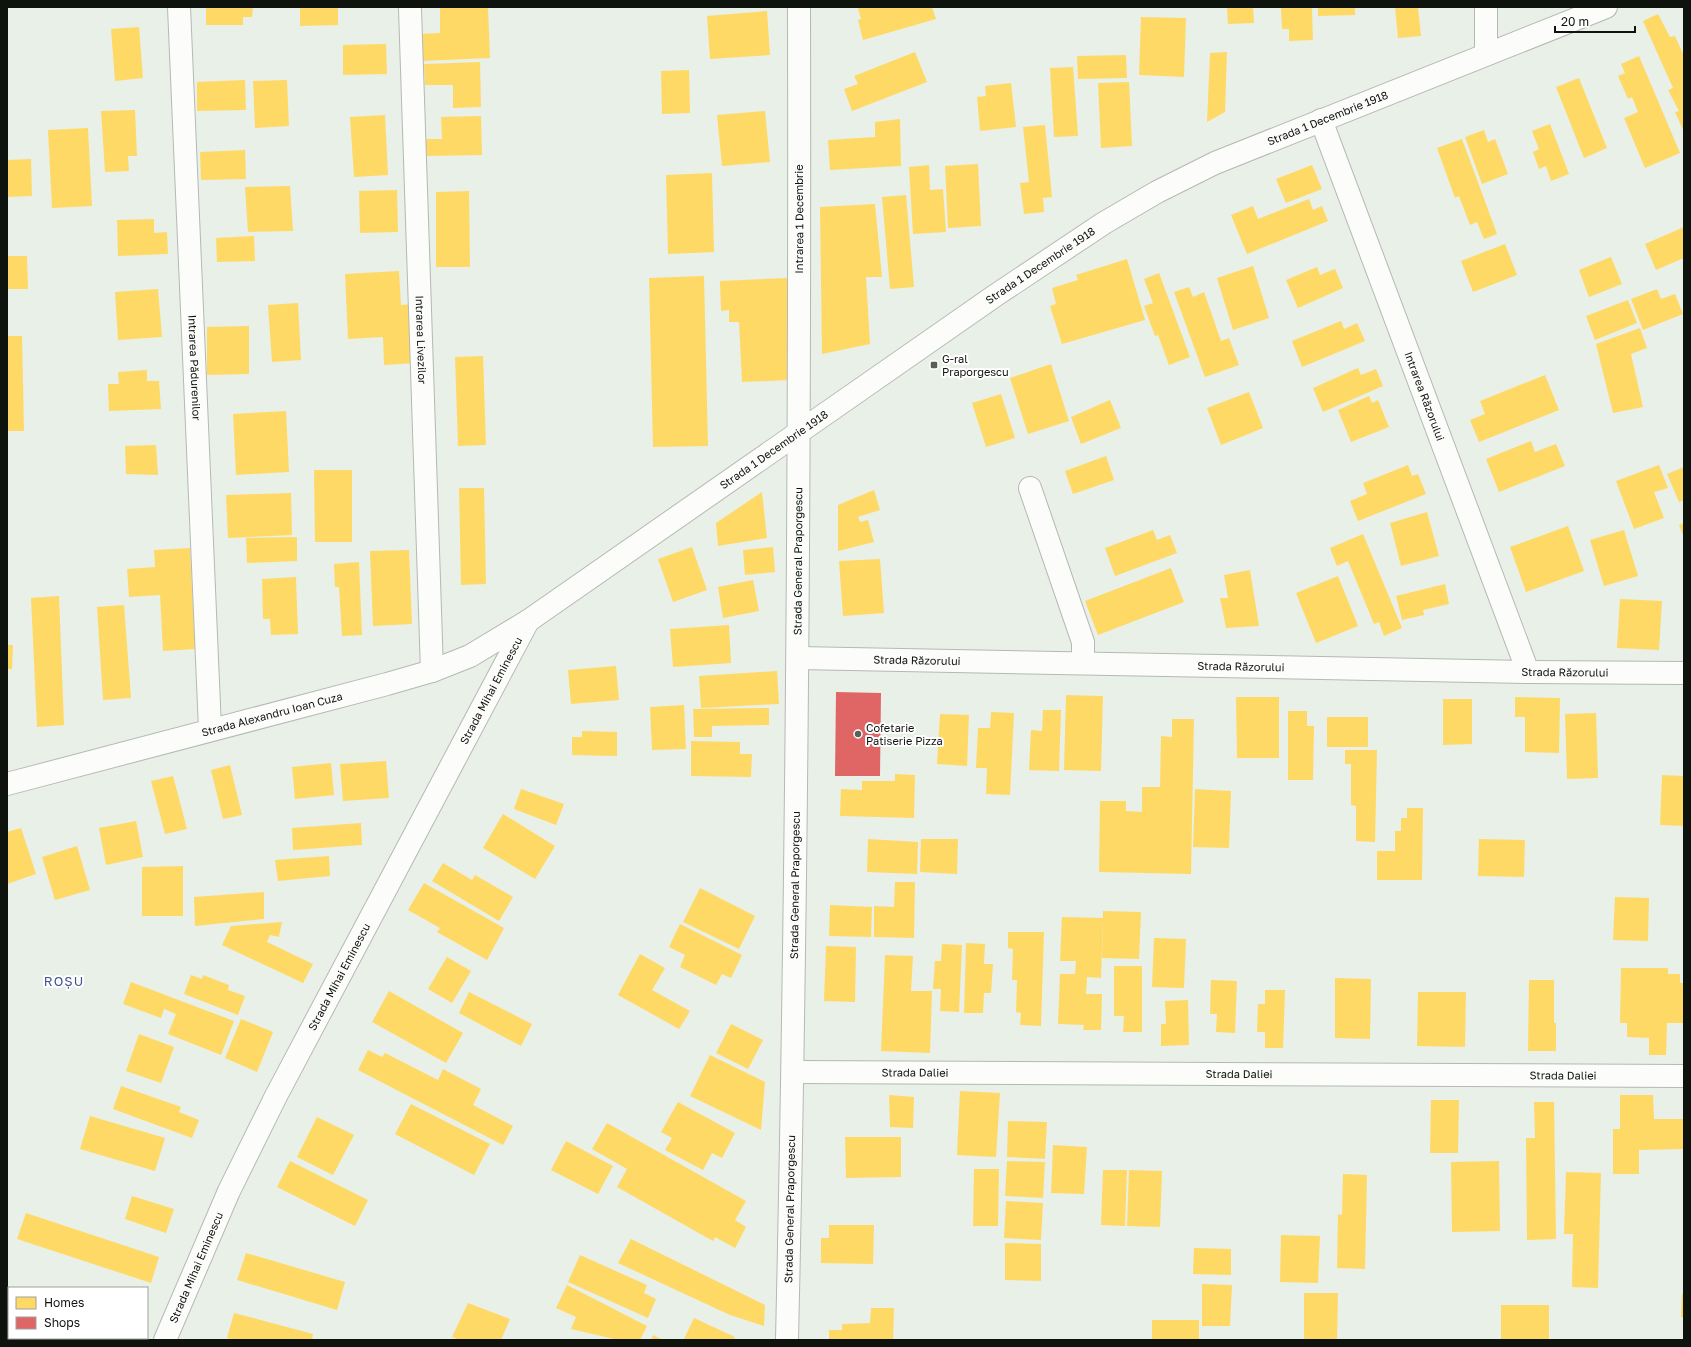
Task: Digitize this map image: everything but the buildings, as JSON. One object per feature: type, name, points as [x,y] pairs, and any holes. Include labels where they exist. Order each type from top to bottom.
[{"type":"street","name":"Intrarea Pădurenilor","points":[[179,7],[210,729]]},
{"type":"street","name":"Intrarea 1 Decembrie","points":[[799,7],[800,431]]},
{"type":"street","points":[[1486,7],[1486,54]]},
{"type":"street","name":"Strada 1 Decembrie 1918","points":[[528,621],[996,295],[1111,219],[1157,192],[1215,163],[1606,7]]},
{"type":"street","name":"Intrarea Livezilor","points":[[410,9],[432,671]]},
{"type":"street","name":"Intrarea Răzorului","points":[[1321,120],[1528,672]]},
{"type":"street","name":"Strada General Praporgescu","points":[[787,1340],[793,1072],[800,431]]},
{"type":"street","points":[[1030,488],[1083,642],[1083,663]]},
{"type":"street","name":"Strada Alexandru Ioan Cuza","points":[[7,784],[432,671],[470,656],[528,621]]},
{"type":"street","name":"Strada Mihai Eminescu","points":[[165,1340],[229,1191],[273,1103],[528,621]]},
{"type":"street","name":"Strada Răzorului","points":[[798,658],[1528,672],[1684,673]]},
{"type":"street","name":"Strada Daliei","points":[[793,1072],[1684,1076]]},
{"type":"place","name":"G-ral Praporgescu","points":[[934,365]]},
{"type":"place","name":"Cofetarie Patiserie Pizza","points":[[858,734]]},
{"type":"district","name":"ROȘU","points":[[64,981]]}]
